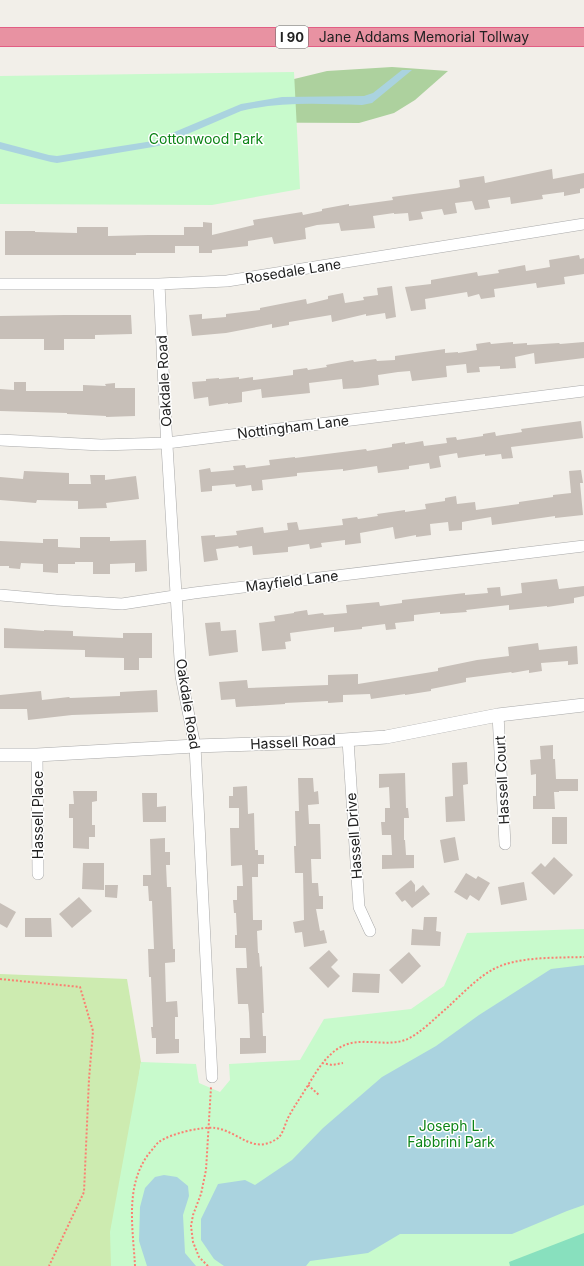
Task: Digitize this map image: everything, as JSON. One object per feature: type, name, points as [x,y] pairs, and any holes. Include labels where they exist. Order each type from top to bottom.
[{"type":"highway","name":"Jane Addams Memorial Tollway","points":[[0,37],[584,37]]},
{"type":"street","name":"Rosedale Lane","points":[[0,284],[160,284],[227,281],[584,224]]},
{"type":"street","name":"Oakdale Road","points":[[160,284],[167,443],[181,676],[195,746],[212,1076]]},
{"type":"street","name":"Nottingham Lane","points":[[0,440],[100,445],[167,443],[584,391]]},
{"type":"street","name":"Mayfield Lane","points":[[0,595],[122,604],[584,546]]},
{"type":"street","name":"Hassell Road","points":[[0,755],[37,755],[195,746],[316,742],[386,737],[498,715],[584,705]]},
{"type":"street","name":"Hassell Court","points":[[498,715],[505,844]]},
{"type":"street","name":"Hassell Drive","points":[[348,740],[359,907],[370,931]]},
{"type":"street","name":"Hassell Place","points":[[37,755],[38,874]]},
{"type":"path","points":[[135,1266],[132,1199],[136,1177],[146,1157],[160,1142],[176,1134],[200,1129],[216,1128],[233,1134],[251,1144],[262,1145],[279,1137],[288,1117],[322,1063],[336,1049],[351,1043],[372,1041],[395,1043],[406,1040],[424,1028],[471,986],[492,970],[509,963],[533,959],[584,957]]},
{"type":"path","points":[[0,979],[80,987],[93,1031],[89,1079],[84,1192],[49,1266]]},
{"type":"path","points":[[322,1063],[332,1065],[343,1062]]},
{"type":"path","points":[[208,1266],[199,1257],[193,1242],[191,1226],[193,1215],[201,1194],[206,1170],[212,1076]]},
{"type":"path","points":[[308,1085],[319,1094]]},
{"type":"green space","points":[[392,67],[448,71],[415,100],[394,113],[359,123],[0,121],[290,80],[327,71]]},
{"type":"green space","name":"Cottonwood Park","points":[[294,72],[300,189],[212,205],[0,204],[0,76]]},
{"type":"green space","name":"Joseph L. Fabbrini Park","points":[[584,929],[584,1266],[111,1266],[110,1232],[141,1062],[196,1064],[199,1083],[220,1092],[230,1080],[229,1064],[300,1060],[324,1019],[411,1009],[444,986],[467,933]]},
{"type":"green space","points":[[0,974],[127,979],[141,1062],[111,1266],[0,1266]]},
{"type":"green space","points":[[584,1233],[584,1266],[510,1266],[509,1262]]},
{"type":"water","points":[[402,70],[412,70],[372,103],[362,105],[286,104],[241,111],[162,145],[153,147],[57,163],[0,149],[0,142],[57,156],[153,141],[241,104],[282,97],[364,96],[373,93]]},
{"type":"water","points":[[584,965],[584,1205],[512,1234],[400,1234],[368,1253],[310,1261],[306,1266],[224,1266],[214,1259],[201,1240],[201,1219],[218,1184],[245,1180],[255,1185],[292,1160],[323,1128],[382,1077],[436,1046],[479,1015],[551,969]]},
{"type":"water","points":[[164,1175],[177,1177],[188,1186],[189,1196],[183,1215],[185,1253],[196,1266],[147,1266],[139,1241],[140,1207],[145,1188],[155,1177]]},
{"type":"building","points":[[552,169],[553,179],[584,173],[584,188],[580,189],[580,193],[564,196],[564,192],[542,195],[543,199],[511,204],[510,197],[488,200],[490,208],[475,210],[472,201],[455,203],[457,213],[444,215],[442,209],[421,212],[423,219],[409,221],[408,213],[373,216],[375,228],[341,231],[339,223],[317,225],[305,228],[306,239],[274,244],[272,237],[248,241],[248,246],[212,250],[212,253],[199,253],[199,246],[175,246],[175,253],[136,253],[136,255],[5,255],[5,231],[77,233],[77,227],[108,227],[108,236],[184,235],[184,227],[203,227],[203,222],[212,223],[212,235],[254,225],[253,220],[302,212],[303,215],[322,211],[322,209],[349,204],[349,206],[393,200],[392,197],[457,188],[460,187],[459,180],[484,176],[485,183]]},
{"type":"building","points":[[579,255],[580,259],[584,258],[584,274],[564,277],[565,284],[537,288],[536,283],[494,289],[495,297],[481,299],[479,294],[468,297],[467,292],[425,299],[426,309],[411,311],[405,287],[431,284],[431,280],[477,272],[478,276],[499,273],[498,270],[525,265],[526,271],[550,267],[549,260]]},
{"type":"building","points":[[392,286],[396,317],[386,319],[385,313],[366,316],[366,314],[332,322],[331,315],[289,322],[289,325],[272,328],[272,324],[226,333],[192,336],[189,315],[202,314],[202,319],[226,317],[226,314],[260,310],[260,308],[306,299],[307,304],[328,299],[328,296],[343,293],[345,303],[364,300],[363,297],[378,295],[377,288]]},
{"type":"building","points":[[131,315],[132,334],[95,335],[95,339],[64,339],[64,350],[44,350],[44,339],[0,339],[0,316]]},
{"type":"building","points":[[490,342],[491,344],[513,342],[513,344],[527,343],[527,345],[584,342],[584,358],[535,364],[534,353],[515,357],[516,368],[500,369],[500,366],[479,367],[480,372],[467,373],[466,364],[446,366],[447,377],[412,381],[410,371],[398,372],[378,375],[379,385],[358,388],[343,389],[342,379],[309,383],[310,393],[262,398],[261,389],[242,392],[242,402],[209,406],[208,397],[194,399],[192,382],[206,381],[206,379],[239,377],[239,379],[253,377],[253,380],[293,375],[293,370],[307,368],[308,370],[327,367],[326,365],[353,360],[354,362],[376,359],[377,361],[395,360],[395,356],[445,349],[445,353],[458,353],[477,350],[476,344]]},
{"type":"building","points":[[14,382],[26,382],[26,391],[83,391],[83,385],[106,386],[105,384],[115,383],[115,388],[135,388],[135,416],[106,417],[67,413],[0,411],[0,389],[14,390]]},
{"type":"building","points":[[581,421],[583,438],[511,447],[513,458],[502,459],[501,454],[485,456],[485,454],[458,458],[457,453],[439,456],[441,467],[430,469],[429,463],[409,466],[409,469],[378,473],[377,466],[343,471],[343,469],[297,473],[297,476],[262,480],[263,490],[252,491],[251,485],[236,487],[235,484],[212,486],[212,491],[201,492],[199,470],[210,468],[211,472],[234,470],[233,466],[245,465],[246,468],[270,465],[269,460],[366,449],[367,451],[392,447],[392,444],[405,442],[405,444],[423,441],[424,446],[447,443],[446,438],[456,437],[457,440],[483,436],[483,434],[495,432],[496,436],[522,432],[521,429]]},
{"type":"building","points":[[581,470],[583,483],[580,483],[583,515],[555,518],[555,516],[492,525],[491,517],[462,522],[462,530],[449,531],[448,522],[430,524],[431,535],[416,537],[416,535],[395,539],[393,527],[360,533],[361,543],[345,545],[345,540],[321,543],[322,547],[310,549],[309,544],[288,547],[288,552],[253,555],[252,546],[239,548],[238,546],[216,549],[218,560],[204,562],[201,536],[215,535],[215,537],[237,535],[236,531],[263,527],[264,533],[288,530],[287,523],[297,522],[299,530],[343,525],[342,519],[357,517],[358,519],[378,516],[377,514],[426,509],[425,504],[445,501],[445,498],[456,496],[457,504],[475,502],[476,510],[519,504],[519,502],[571,493],[569,471]]},
{"type":"building","points":[[24,471],[69,473],[69,484],[91,484],[90,475],[105,475],[105,480],[136,476],[139,499],[106,503],[107,508],[78,509],[78,501],[37,500],[36,503],[0,500],[0,477],[23,479]]},
{"type":"building","points":[[80,537],[110,537],[110,541],[146,540],[147,571],[135,572],[135,563],[110,564],[110,574],[93,574],[93,562],[58,564],[58,573],[43,572],[43,564],[21,563],[20,569],[9,568],[9,566],[0,566],[0,541],[43,543],[43,539],[58,539],[58,547],[80,548]]},
{"type":"building","points":[[557,579],[559,589],[584,586],[584,596],[574,598],[574,603],[547,607],[509,610],[509,605],[466,610],[467,612],[440,614],[440,612],[414,615],[414,621],[395,623],[396,629],[386,630],[385,624],[362,627],[362,629],[334,632],[334,627],[290,633],[291,641],[285,642],[286,649],[262,651],[259,623],[275,621],[274,616],[307,610],[308,615],[323,613],[324,615],[347,613],[346,605],[379,602],[380,606],[402,603],[402,600],[465,593],[465,595],[488,593],[487,588],[500,587],[501,596],[522,593],[521,583]]},
{"type":"building","points":[[220,622],[221,631],[236,630],[238,652],[209,656],[205,623]]},
{"type":"building","points":[[4,628],[44,631],[73,631],[73,636],[123,638],[123,633],[152,633],[152,658],[139,658],[139,670],[124,670],[124,658],[85,657],[85,650],[4,648]]},
{"type":"building","points":[[538,643],[539,650],[577,646],[578,664],[568,665],[568,661],[541,663],[542,671],[529,673],[529,670],[466,678],[466,682],[431,689],[431,691],[405,695],[371,699],[370,694],[343,695],[343,702],[328,703],[328,701],[285,703],[236,707],[235,699],[221,700],[219,682],[247,680],[248,688],[328,685],[328,675],[358,674],[358,684],[438,671],[438,668],[477,660],[509,656],[508,647]]},
{"type":"building","points":[[157,690],[158,712],[72,715],[28,720],[27,709],[0,709],[0,695],[41,691],[42,700],[69,697],[120,696],[120,692]]},
{"type":"building","points":[[553,745],[553,759],[555,759],[556,779],[578,779],[578,791],[554,792],[555,809],[533,809],[533,796],[536,796],[536,774],[531,775],[530,760],[541,759],[540,746]]},
{"type":"building","points":[[467,762],[468,784],[463,785],[465,821],[446,822],[445,797],[453,796],[452,763]]},
{"type":"building","points":[[405,773],[406,808],[408,808],[409,818],[404,818],[404,840],[406,855],[414,855],[414,868],[382,869],[382,855],[392,855],[391,835],[382,835],[381,822],[385,822],[385,808],[390,808],[389,787],[379,788],[379,774]]},
{"type":"building","points":[[298,778],[313,778],[314,792],[318,791],[319,804],[308,805],[309,824],[320,824],[321,859],[311,859],[312,883],[318,883],[319,896],[323,896],[323,909],[316,909],[320,931],[324,930],[327,943],[304,947],[302,932],[295,933],[293,922],[304,920],[303,873],[295,873],[295,811],[299,811]]},
{"type":"building","points":[[247,786],[248,814],[254,813],[255,850],[258,850],[258,855],[264,855],[264,864],[258,864],[258,877],[252,877],[253,920],[262,920],[262,930],[257,931],[260,967],[262,966],[264,1013],[262,1013],[263,1036],[266,1036],[266,1053],[240,1054],[240,1038],[250,1038],[249,1013],[248,1004],[238,1004],[236,968],[247,968],[246,948],[235,948],[235,935],[237,935],[236,913],[234,913],[233,900],[237,900],[237,886],[243,886],[242,865],[231,866],[230,828],[239,828],[239,808],[229,808],[229,796],[233,796],[233,787]]},
{"type":"building","points":[[73,791],[97,791],[97,801],[92,802],[92,825],[95,825],[95,837],[89,837],[89,849],[73,848],[73,818],[69,818],[69,804],[74,804]]},
{"type":"building","points":[[142,793],[157,793],[157,807],[166,806],[166,822],[143,822]]},
{"type":"building","points":[[552,817],[567,817],[567,844],[552,844]]},
{"type":"building","points":[[455,837],[459,860],[444,863],[440,840]]},
{"type":"building","points":[[165,838],[165,852],[170,852],[170,865],[166,865],[167,887],[171,887],[173,949],[175,949],[175,962],[165,963],[166,1002],[177,1001],[178,1017],[175,1017],[175,1039],[179,1039],[179,1053],[156,1054],[156,1038],[152,1038],[151,1027],[153,1027],[151,977],[149,977],[148,949],[154,949],[152,901],[149,901],[148,886],[143,886],[143,875],[151,875],[150,839]]},
{"type":"building","points":[[554,857],[573,875],[554,895],[531,873],[541,863],[545,867]]},
{"type":"building","points":[[83,863],[104,863],[104,890],[82,889]]},
{"type":"building","points":[[466,873],[476,879],[478,876],[490,883],[479,901],[470,895],[467,900],[454,892]]},
{"type":"building","points":[[411,880],[415,885],[415,892],[423,885],[430,894],[412,908],[405,900],[402,902],[395,893]]},
{"type":"building","points":[[524,882],[527,900],[501,905],[498,887]]},
{"type":"building","points":[[105,885],[118,885],[117,898],[105,897]]},
{"type":"building","points":[[79,897],[92,911],[72,928],[59,914]]},
{"type":"building","points":[[0,903],[16,912],[7,928],[0,924]]},
{"type":"building","points":[[424,917],[437,917],[436,931],[441,932],[440,946],[411,945],[412,929],[423,930]]},
{"type":"building","points":[[25,918],[51,918],[52,937],[25,937]]},
{"type":"building","points":[[329,950],[338,960],[331,967],[340,976],[328,988],[309,968]]},
{"type":"building","points":[[409,952],[421,966],[402,984],[389,970]]},
{"type":"building","points":[[353,973],[380,974],[379,993],[352,992]]}]
